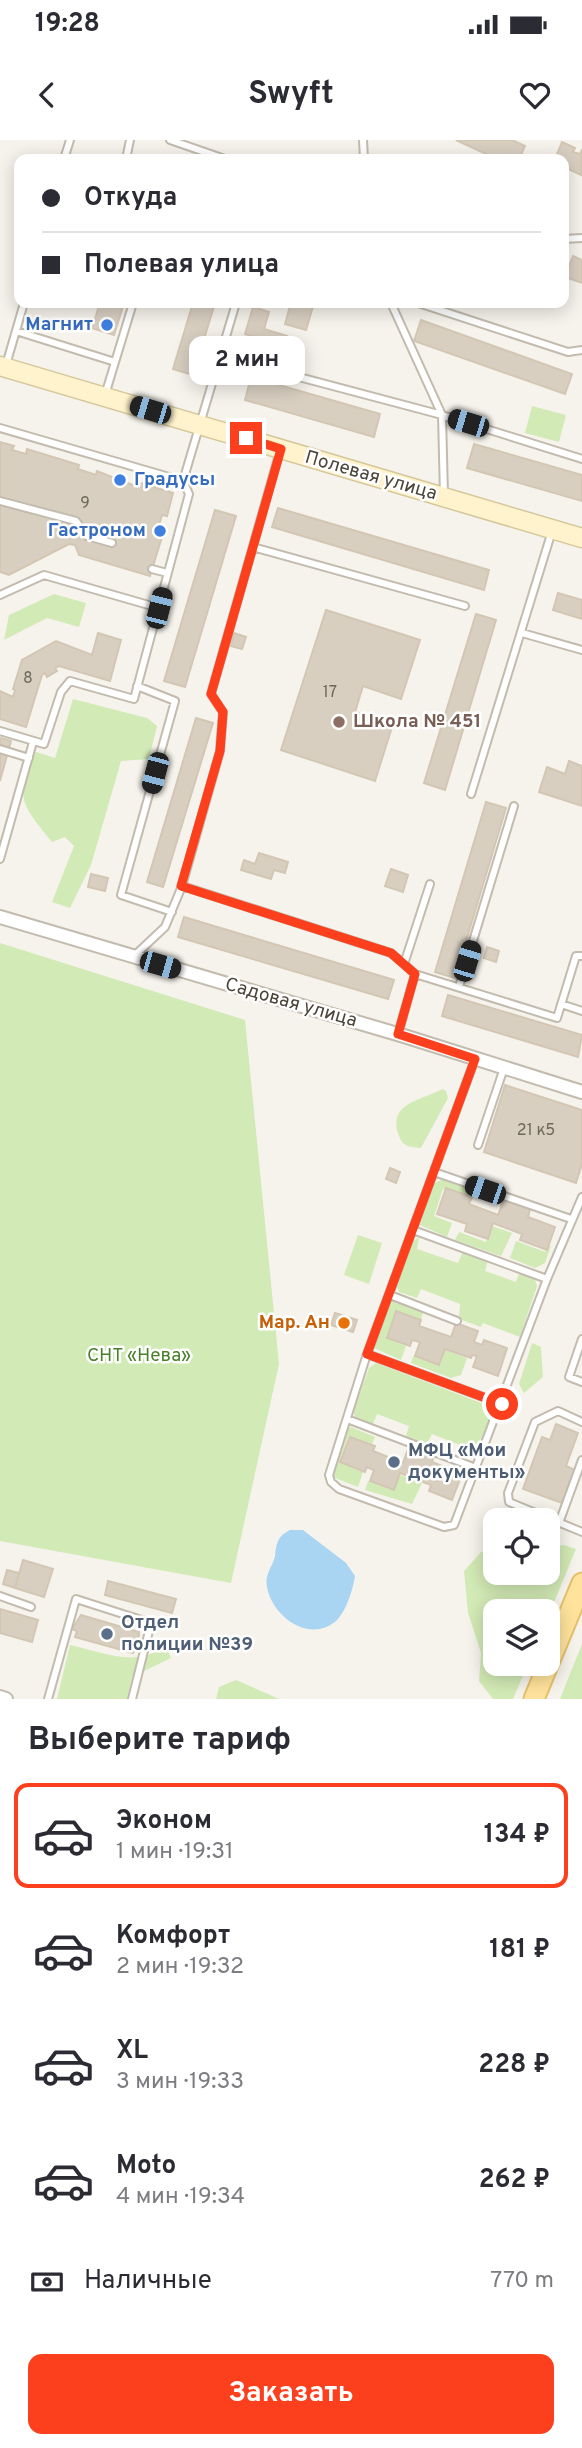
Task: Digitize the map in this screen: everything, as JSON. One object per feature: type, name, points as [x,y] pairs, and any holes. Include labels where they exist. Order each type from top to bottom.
[{"type":"main road","points":[[534,1699],[580,1595]]},
{"type":"street","name":"Полевая улица","points":[[2,366],[582,538]]},
{"type":"street","name":"Садовая улица","points":[[0,916],[133,958],[398,1034],[582,1092]]},
{"type":"street","points":[[0,1697],[6,1699]]},
{"type":"lane","points":[[170,140],[211,154]]},
{"type":"lane","points":[[2,366],[23,308]]},
{"type":"lane","points":[[105,396],[131,308]]},
{"type":"lane","points":[[0,731],[44,744],[61,692],[70,681],[134,699],[189,494],[183,481],[234,308]]},
{"type":"lane","points":[[393,308],[442,415],[444,497]]},
{"type":"lane","points":[[433,308],[568,352],[582,349]]},
{"type":"lane","points":[[16,331],[115,362]]},
{"type":"lane","points":[[219,356],[442,415],[582,459]]},
{"type":"lane","points":[[0,428],[183,481]]},
{"type":"lane","points":[[133,958],[165,926],[181,886],[220,751],[223,712],[211,694],[281,449]]},
{"type":"lane","points":[[0,501],[76,522],[87,536],[112,543]]},
{"type":"lane","points":[[471,794],[552,529]]},
{"type":"lane","points":[[253,547],[465,606]]},
{"type":"lane","points":[[152,569],[167,573]]},
{"type":"lane","points":[[0,595],[44,575],[159,608]]},
{"type":"lane","points":[[522,633],[582,650]]},
{"type":"lane","points":[[137,686],[175,701],[121,895],[172,912]]},
{"type":"lane","points":[[0,859],[33,742]]},
{"type":"lane","points":[[0,749],[29,758]]},
{"type":"lane","points":[[459,987],[514,806]]},
{"type":"lane","points":[[404,964],[430,884]]},
{"type":"lane","points":[[181,886],[391,953],[415,974],[557,1018],[576,956],[582,956]]},
{"type":"lane","points":[[398,1034],[415,974]]},
{"type":"lane","points":[[561,1004],[582,1011]]},
{"type":"lane","points":[[475,1059],[367,1354],[329,1475],[339,1489],[450,1527],[454,1525],[502,1404],[547,1279],[582,1197]]},
{"type":"lane","points":[[478,1145],[504,1068]]},
{"type":"lane","points":[[434,1172],[571,1219]]},
{"type":"lane","points":[[413,1230],[547,1279]]},
{"type":"lane","points":[[390,1296],[457,1321]]},
{"type":"lane","points":[[582,1339],[569,1377],[582,1382]]},
{"type":"lane","points":[[367,1354],[502,1404]]},
{"type":"lane","points":[[523,1508],[509,1502],[508,1493],[535,1422],[558,1412],[582,1422]]},
{"type":"lane","points":[[347,1419],[476,1468]]},
{"type":"lane","points":[[560,1520],[582,1460]]},
{"type":"lane","points":[[560,1523],[582,1532]]},
{"type":"lane","points":[[0,1596],[31,1607]]},
{"type":"lane","points":[[48,1699],[76,1599],[151,1623],[132,1699]]},
{"type":"green space","points":[[532,406],[566,415],[559,442],[525,433]]},
{"type":"green space","points":[[54,594],[86,603],[79,627],[47,618],[4,640],[9,615]]},
{"type":"green space","points":[[73,699],[147,718],[157,726],[149,759],[121,761],[91,865],[70,908],[52,902],[74,846],[65,837],[52,842],[27,808],[23,791],[30,750],[55,758]]},
{"type":"green space","name":"СНТ «Нева»","points":[[0,943],[245,1020],[279,1364],[231,1583],[0,1541]]},
{"type":"green space","points":[[442,1089],[446,1091],[448,1098],[421,1148],[405,1144],[396,1125],[402,1109]]},
{"type":"green space","points":[[443,1179],[473,1191],[470,1198],[443,1189],[434,1216],[452,1223],[447,1237],[420,1225],[433,1184]]},
{"type":"green space","points":[[492,1226],[512,1233],[501,1256],[455,1240],[459,1232],[486,1242]]},
{"type":"green space","points":[[358,1235],[382,1243],[369,1284],[344,1275]]},
{"type":"green space","points":[[419,1237],[417,1249],[458,1263],[463,1251],[488,1260],[485,1271],[516,1282],[520,1271],[534,1276],[537,1286],[520,1337],[483,1323],[481,1327],[459,1319],[460,1304],[421,1289],[417,1298],[399,1292],[396,1284],[412,1242]]},
{"type":"green space","points":[[516,1241],[545,1252],[548,1245],[551,1246],[545,1263],[535,1268],[510,1258]]},
{"type":"green space","points":[[394,1302],[423,1312],[421,1320],[395,1311],[386,1338],[406,1346],[401,1360],[374,1348],[389,1303]]},
{"type":"green space","points":[[532,1343],[541,1347],[543,1377],[524,1393],[519,1384]]},
{"type":"green space","points":[[445,1350],[467,1358],[461,1375],[451,1378],[411,1363],[413,1356],[440,1366]]},
{"type":"green space","points":[[376,1363],[492,1407],[494,1411],[472,1457],[458,1454],[460,1445],[432,1434],[427,1444],[406,1436],[409,1426],[377,1414],[373,1424],[356,1418],[353,1412],[369,1368]]},
{"type":"green space","points":[[351,1427],[375,1437],[372,1444],[349,1436],[339,1462],[363,1472],[358,1487],[335,1478],[331,1471],[346,1429]]},
{"type":"green space","points":[[400,1475],[422,1483],[412,1504],[365,1490],[368,1481],[394,1491]]},
{"type":"green space","points":[[560,1546],[576,1549],[555,1599],[483,1599],[483,1676],[523,1676],[513,1699],[493,1699],[479,1681],[481,1653],[468,1613],[464,1571],[483,1552],[483,1585],[560,1585]]},
{"type":"green space","points":[[582,1644],[582,1699],[560,1699]]},
{"type":"green space","points":[[70,1645],[119,1657],[132,1657],[154,1652],[165,1645],[171,1658],[132,1677],[127,1699],[57,1699]]},
{"type":"green space","points":[[236,1680],[279,1699],[216,1699],[219,1687]]},
{"type":"water","points":[[290,1530],[303,1530],[346,1563],[355,1576],[343,1612],[336,1621],[325,1627],[304,1628],[293,1624],[276,1608],[270,1598],[266,1583],[278,1540]]},
{"type":"building","points":[[456,140],[512,140],[525,146],[521,154],[486,154]]},
{"type":"building","points":[[562,142],[575,148],[573,152],[580,154],[582,149],[581,175],[569,169],[569,154],[557,154]]},
{"type":"building","points":[[573,256],[582,260],[582,283],[569,278]]},
{"type":"building","points":[[98,308],[122,308],[114,335],[92,328]]},
{"type":"building","points":[[191,308],[213,308],[193,375],[173,369]]},
{"type":"building","points":[[253,308],[256,308],[269,312],[264,329],[287,336],[284,345],[245,334]]},
{"type":"building","points":[[289,308],[313,308],[306,330],[285,324]]},
{"type":"building","points":[[421,320],[572,374],[565,394],[414,341]]},
{"type":"building","points":[[251,377],[380,414],[374,437],[245,400]]},
{"type":"building","points":[[0,442],[14,446],[12,450],[26,454],[27,449],[79,465],[78,469],[96,475],[97,471],[135,486],[137,482],[173,493],[167,516],[162,515],[159,525],[165,527],[150,576],[79,555],[75,545],[69,544],[9,575],[0,572]]},
{"type":"building","points":[[474,444],[582,475],[582,501],[467,468]]},
{"type":"building","points":[[278,508],[489,570],[484,590],[272,527]]},
{"type":"building","points":[[215,510],[236,516],[185,687],[164,681]]},
{"type":"building","points":[[558,593],[582,600],[582,619],[553,610]]},
{"type":"building","points":[[326,610],[420,640],[401,699],[363,686],[355,712],[393,724],[375,781],[281,750]]},
{"type":"building","points":[[476,614],[496,620],[445,790],[424,783]]},
{"type":"building","points":[[98,633],[121,640],[110,681],[59,666],[55,668],[57,671],[47,677],[45,673],[42,675],[26,727],[0,719],[0,691],[13,697],[22,660],[56,641],[92,655]]},
{"type":"building","points":[[234,633],[246,637],[242,649],[231,646]]},
{"type":"building","points":[[196,718],[213,723],[163,887],[147,882]]},
{"type":"building","points":[[0,738],[11,741],[0,781]]},
{"type":"building","points":[[569,761],[582,766],[582,806],[539,792],[547,767],[565,774]]},
{"type":"building","points":[[486,802],[506,808],[455,978],[435,972]]},
{"type":"building","points":[[259,853],[288,862],[285,873],[274,870],[271,879],[241,870],[244,860],[255,864]]},
{"type":"building","points":[[391,869],[408,875],[403,892],[385,886]]},
{"type":"building","points":[[91,874],[108,878],[105,891],[88,887]]},
{"type":"building","points":[[184,917],[394,980],[388,999],[178,937]]},
{"type":"building","points":[[487,947],[499,951],[496,962],[484,958]]},
{"type":"building","points":[[448,995],[582,1035],[578,1057],[442,1016]]},
{"type":"building","points":[[505,1085],[582,1110],[582,1164],[576,1183],[484,1152]]},
{"type":"building","points":[[390,1168],[400,1172],[396,1183],[386,1179]]},
{"type":"building","points":[[446,1188],[472,1197],[469,1204],[498,1215],[504,1199],[530,1209],[528,1217],[555,1227],[547,1250],[520,1240],[522,1234],[493,1223],[488,1239],[465,1231],[467,1224],[437,1214]]},
{"type":"building","points":[[396,1311],[421,1320],[419,1326],[451,1337],[456,1323],[478,1331],[474,1342],[482,1345],[484,1340],[507,1348],[498,1376],[473,1367],[477,1356],[472,1355],[471,1358],[445,1349],[439,1365],[415,1356],[420,1342],[412,1340],[410,1346],[387,1338]]},
{"type":"building","name":"Мар. Ан","points":[[335,1313],[357,1320],[353,1332],[331,1325]]},
{"type":"building","points":[[556,1424],[578,1433],[566,1466],[575,1470],[562,1503],[523,1489],[542,1437],[550,1440]]},
{"type":"building","points":[[350,1437],[375,1446],[373,1451],[403,1463],[409,1446],[434,1456],[432,1462],[462,1474],[452,1500],[429,1491],[431,1485],[400,1473],[394,1490],[370,1481],[374,1470],[367,1467],[365,1472],[340,1462]]},
{"type":"building","points":[[23,1560],[53,1569],[44,1597],[15,1588]]},
{"type":"building","points":[[7,1570],[19,1573],[15,1588],[3,1584]]},
{"type":"building","points":[[108,1581],[176,1599],[172,1613],[105,1595]]},
{"type":"building","points":[[0,1609],[38,1620],[32,1642],[0,1633]]},
{"type":"building","name":"Отдел полиции №39","points":[[81,1615],[139,1632],[138,1648],[135,1647],[133,1653],[75,1637],[77,1631],[72,1629]]},
{"type":"place","name":"Магнит","points":[[107,325]]},
{"type":"place","name":"Градусы","points":[[120,480]]},
{"type":"place","name":"Гастроном","points":[[160,531]]},
{"type":"place","name":"Школа № 451","points":[[339,722]]},
{"type":"place","name":"Мар. Ан","points":[[344,1323]]},
{"type":"place","name":"МФЦ «Мои документы»","points":[[394,1462]]},
{"type":"place","name":"Отдел полиции №39","points":[[107,1634]]},
{"type":"route","points":[[246,438],[281,449],[211,694],[223,712],[220,751],[181,886],[391,953],[415,974],[398,1034],[475,1059],[367,1354],[502,1404]]}]
